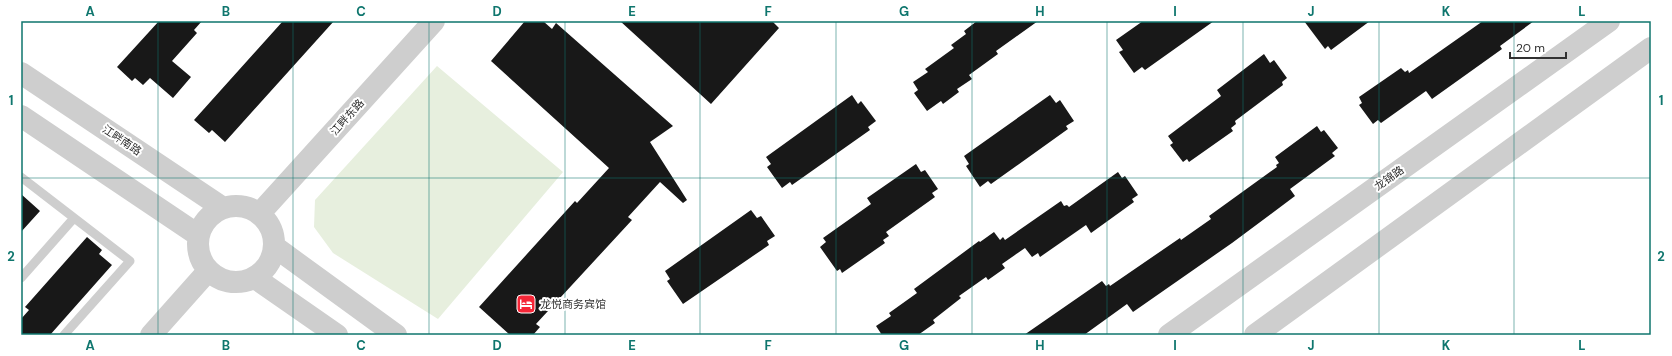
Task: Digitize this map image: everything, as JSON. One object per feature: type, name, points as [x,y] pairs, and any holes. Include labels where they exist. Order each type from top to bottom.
[{"type":"street","name":"江畔东路","points":[[260,213],[434,21]]},
{"type":"street","name":"龙锦路","points":[[1169,335],[1609,21]]},
{"type":"street","points":[[1255,335],[1651,48]]},
{"type":"street","name":"江畔南路","points":[[21,73],[223,208]]},
{"type":"street","points":[[21,116],[198,235]]},
{"type":"street","points":[[236,205],[248,207],[260,213],[269,222],[274,234],[275,247],[272,260],[265,270],[255,278],[243,282],[230,282],[218,278],[208,271],[201,260],[198,248],[198,235],[212,214],[223,208],[236,205]]},
{"type":"street","points":[[275,247],[396,335]]},
{"type":"street","points":[[151,335],[208,271]]},
{"type":"street","points":[[255,278],[337,335]]},
{"type":"lane","points":[[21,177],[130,260],[64,335]]},
{"type":"lane","points":[[21,278],[74,218]]},
{"type":"green space","points":[[437,66],[563,172],[438,319],[333,253],[314,227],[315,200]]},
{"type":"building","points":[[159,21],[202,21],[194,30],[197,33],[172,61],[191,77],[173,98],[150,78],[143,85],[135,78],[132,81],[117,67]]},
{"type":"building","points":[[283,21],[334,21],[225,142],[212,130],[209,133],[194,120]]},
{"type":"building","points":[[525,21],[543,21],[552,29],[556,23],[673,126],[650,142],[687,200],[683,203],[660,182],[628,217],[632,220],[536,324],[540,327],[533,335],[510,335],[479,307],[575,201],[577,203],[609,168],[491,61]]},
{"type":"building","points":[[620,21],[772,21],[779,28],[711,104]]},
{"type":"building","points":[[977,21],[1038,21],[996,51],[998,54],[969,75],[972,79],[957,89],[959,92],[943,104],[941,101],[927,111],[914,93],[918,90],[913,82],[928,72],[925,69],[954,48],[951,45],[966,34],[964,31]]},
{"type":"building","points":[[1143,21],[1214,21],[1145,70],[1142,67],[1134,73],[1119,52],[1123,50],[1116,40]]},
{"type":"building","points":[[1304,21],[1370,21],[1331,50],[1328,46],[1325,49]]},
{"type":"building","points":[[1483,21],[1534,21],[1500,46],[1502,49],[1432,99],[1426,91],[1381,123],[1378,120],[1373,124],[1359,105],[1362,103],[1359,97],[1401,68],[1405,72],[1408,70],[1409,73]]},
{"type":"building","points":[[1264,54],[1270,63],[1274,60],[1287,78],[1282,82],[1283,85],[1235,121],[1236,124],[1231,128],[1233,131],[1189,162],[1187,159],[1183,162],[1170,145],[1173,143],[1168,136],[1221,96],[1217,90]]},
{"type":"building","points":[[852,95],[858,104],[861,101],[876,121],[868,127],[870,130],[792,185],[790,182],[782,188],[767,167],[771,164],[766,157]]},
{"type":"building","points":[[1050,95],[1056,103],[1060,100],[1074,121],[1066,126],[1068,129],[991,184],[988,181],[980,187],[966,166],[969,164],[964,156]]},
{"type":"building","points":[[1317,126],[1321,132],[1324,130],[1338,148],[1332,153],[1335,156],[1290,189],[1295,196],[1232,243],[1133,312],[1127,304],[1084,335],[1024,335],[1102,281],[1106,286],[1109,284],[1110,286],[1180,238],[1181,240],[1211,219],[1209,216],[1277,167],[1276,165],[1279,163],[1275,157]]},
{"type":"building","points":[[916,164],[921,172],[925,170],[938,189],[932,193],[935,197],[886,232],[889,236],[883,240],[885,243],[842,273],[840,269],[837,271],[820,247],[826,242],[823,238],[871,204],[867,198]]},
{"type":"building","points":[[1118,172],[1122,178],[1125,176],[1138,195],[1132,199],[1134,202],[1091,233],[1086,225],[1040,257],[1038,253],[1032,257],[1025,248],[1002,264],[1005,268],[988,280],[986,277],[959,296],[961,298],[933,320],[935,323],[918,335],[882,335],[876,326],[891,316],[889,313],[917,293],[914,289],[979,241],[980,242],[994,232],[1000,240],[1003,237],[1005,240],[1061,201],[1064,206],[1067,205],[1069,207]]},
{"type":"building","points":[[21,194],[40,211],[21,232]]},
{"type":"building","points":[[751,210],[757,218],[761,216],[775,236],[767,241],[769,245],[683,304],[667,281],[670,279],[665,271]]},
{"type":"building","points":[[87,237],[102,250],[99,254],[112,265],[50,335],[21,335],[21,319],[29,310],[25,307]]},
{"type":"place","name":"龙悦商务宾馆","points":[[526,304]]}]
